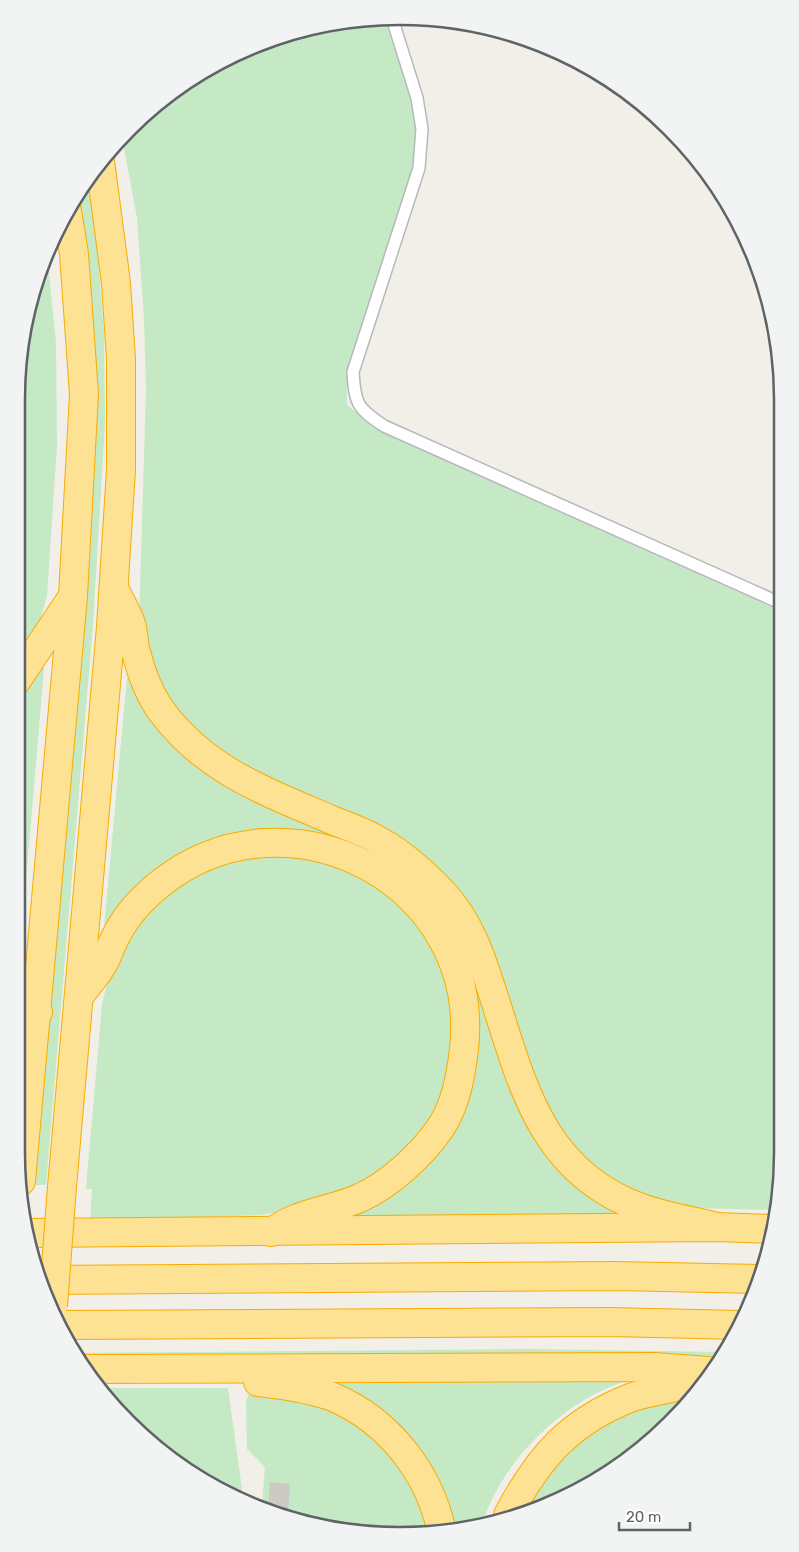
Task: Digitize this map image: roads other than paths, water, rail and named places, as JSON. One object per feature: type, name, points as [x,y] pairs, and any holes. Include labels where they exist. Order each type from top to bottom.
[{"type":"highway","points":[[54,1295],[114,588],[121,470],[122,358],[116,283],[102,173]]},
{"type":"highway","points":[[25,1141],[38,1012],[73,596],[84,394],[74,254],[69,224]]},
{"type":"highway","points":[[114,588],[131,625],[135,650],[145,681],[161,710],[185,738],[210,761],[244,781],[380,841],[412,863],[450,900],[467,926],[481,954],[525,1094],[543,1127],[564,1156],[592,1181],[612,1195],[645,1210],[717,1227]]},
{"type":"highway","points":[[25,668],[73,596]]},
{"type":"highway","points":[[80,995],[102,966],[114,938],[140,903],[161,883],[187,867],[215,854],[236,848],[286,844],[314,848],[345,856],[382,873],[402,888],[421,909],[451,954],[465,1007],[463,1064],[456,1095],[441,1127],[391,1179],[362,1197],[329,1210],[298,1218],[271,1232]]},
{"type":"highway","points":[[25,988],[38,1012]]},
{"type":"highway","points":[[34,1233],[717,1227],[766,1229]]},
{"type":"highway","points":[[48,1280],[615,1276],[752,1279]]},
{"type":"highway","points":[[67,1324],[610,1322],[731,1326]]},
{"type":"highway","points":[[94,1369],[655,1367],[704,1371]]},
{"type":"highway","points":[[213,1368],[238,1379],[309,1390],[332,1397],[371,1419],[405,1452],[418,1470],[435,1506],[440,1525]]},
{"type":"highway","points":[[511,1510],[535,1468],[558,1442],[584,1420],[631,1398],[680,1386],[698,1378]]},
{"type":"lane","points":[[394,25],[417,98],[422,129],[419,168],[353,372],[354,397],[365,413],[384,426],[774,600]]}]
